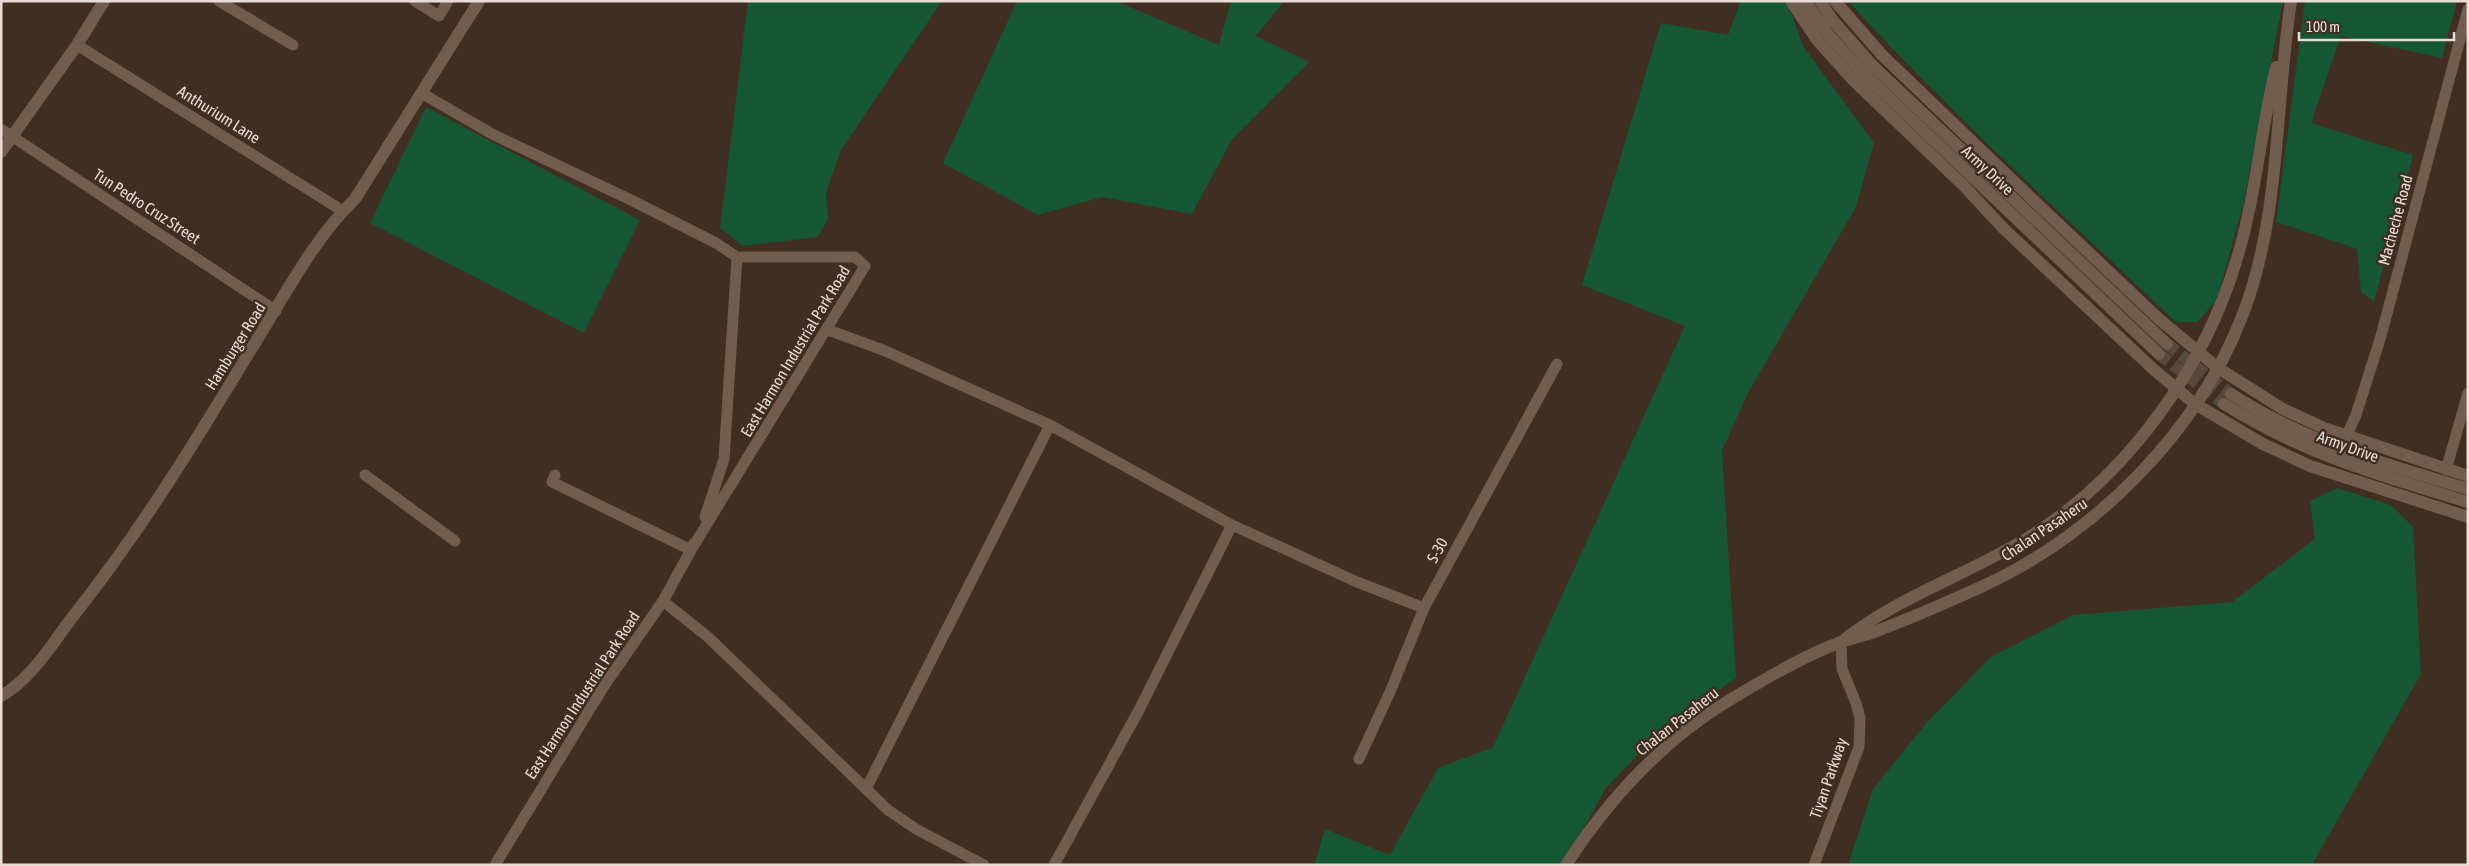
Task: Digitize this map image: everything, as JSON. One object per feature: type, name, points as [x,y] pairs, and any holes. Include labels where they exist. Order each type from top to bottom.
[{"type":"main road","points":[[1,152],[76,45],[104,1]]},
{"type":"main road","name":"Hamburger Road","points":[[1,696],[19,683],[36,664],[124,550],[181,464],[311,254],[344,211],[356,199],[385,150],[423,94],[442,59],[479,1]]},
{"type":"main road","points":[[1791,1],[1816,40],[1841,68],[1964,186],[2003,228],[2197,401],[2263,444],[2310,466],[2468,517]]},
{"type":"main road","name":"Army Drive","points":[[1805,1],[1827,33],[1864,74],[2163,349],[1872,65],[1846,36],[1820,1]]},
{"type":"main road","points":[[1835,1],[1882,55],[2030,198],[2196,355],[2216,371],[2283,409],[2346,437],[2468,476]]},
{"type":"main road","points":[[2216,371],[2242,317],[2260,261],[2270,203],[2291,1]]},
{"type":"main road","points":[[2196,355],[2220,306],[2239,253],[2275,72],[2288,22]]},
{"type":"main road","name":"Chalan Pasaheru","points":[[1566,865],[1584,838],[1622,790],[1669,744],[1725,703],[1784,670],[1841,642],[1875,618],[2004,552],[2053,520],[2118,462],[2178,386],[2196,355]]},
{"type":"main road","name":"Chalan Pasaheru","points":[[1841,642],[1881,630],[1985,585],[2040,555],[2067,537],[2090,520],[2135,478],[2197,401],[2216,371]]},
{"type":"main road","name":"Army Drive","points":[[2468,490],[2374,461],[2319,441],[2228,399],[2270,431],[2314,452],[2468,502]]},
{"type":"street","points":[[219,1],[293,45]]},
{"type":"street","points":[[415,1],[439,16],[448,1]]},
{"type":"street","name":"Macheche Road","points":[[2346,437],[2356,415],[2381,336],[2468,9]]},
{"type":"street","name":"Anthurium Lane","points":[[76,45],[344,211]]},
{"type":"street","points":[[423,94],[494,135],[631,200],[716,243],[738,257],[724,458],[710,505],[691,550],[552,482],[555,475]]},
{"type":"street","name":"Tun Pedro Cruz Street","points":[[1,129],[276,310]]},
{"type":"street","name":"East Harmon Industrial Park Road","points":[[495,865],[604,686],[662,601],[691,550],[866,266],[855,257],[738,257]]},
{"type":"street","points":[[828,330],[883,350],[1050,425],[1232,525],[1357,582],[1424,608]]},
{"type":"street","name":"S-30","points":[[1359,759],[1390,692],[1424,608],[1557,364]]},
{"type":"street","points":[[2446,470],[2468,393]]},
{"type":"street","points":[[866,789],[1050,425]]},
{"type":"street","points":[[365,475],[455,541]]},
{"type":"street","points":[[1054,865],[1139,710],[1232,525]]},
{"type":"street","points":[[662,601],[708,636],[888,810],[916,829],[984,865]]},
{"type":"street","name":"Tiyan Parkway","points":[[1814,865],[1859,748],[1860,718],[1842,669],[1841,642]]},
{"type":"green space","points":[[748,1],[942,1],[841,150],[826,193],[828,219],[818,237],[743,246],[720,228]]},
{"type":"green space","points":[[1017,1],[1116,1],[1219,45],[1231,1],[1284,1],[1256,36],[1309,62],[1231,141],[1192,214],[1102,197],[1038,215],[943,163]]},
{"type":"green space","points":[[1741,1],[1787,1],[1803,46],[1874,143],[1856,207],[1748,393],[1722,451],[1736,678],[1663,728],[1606,788],[1563,865],[1314,865],[1325,829],[1390,855],[1438,768],[1493,747],[1685,326],[1582,285],[1661,23],[1728,35]]},
{"type":"green space","points":[[1848,1],[2283,1],[2243,206],[2217,300],[2197,322],[2176,322],[1968,125]]},
{"type":"green space","points":[[2305,1],[2457,1],[2442,58],[2341,36],[2311,123],[2413,155],[2374,301],[2361,292],[2357,249],[2276,222]]},
{"type":"green space","points":[[426,107],[640,220],[584,333],[370,223]]},
{"type":"green space","points":[[2337,488],[2391,505],[2413,527],[2421,674],[2312,865],[1848,865],[1873,789],[1928,721],[1991,657],[2073,615],[2232,602],[2315,539],[2310,501]]},
{"type":"tunnel","points":[[2167,344],[2231,394]]},
{"type":"tunnel","points":[[2159,354],[2224,404]]}]
